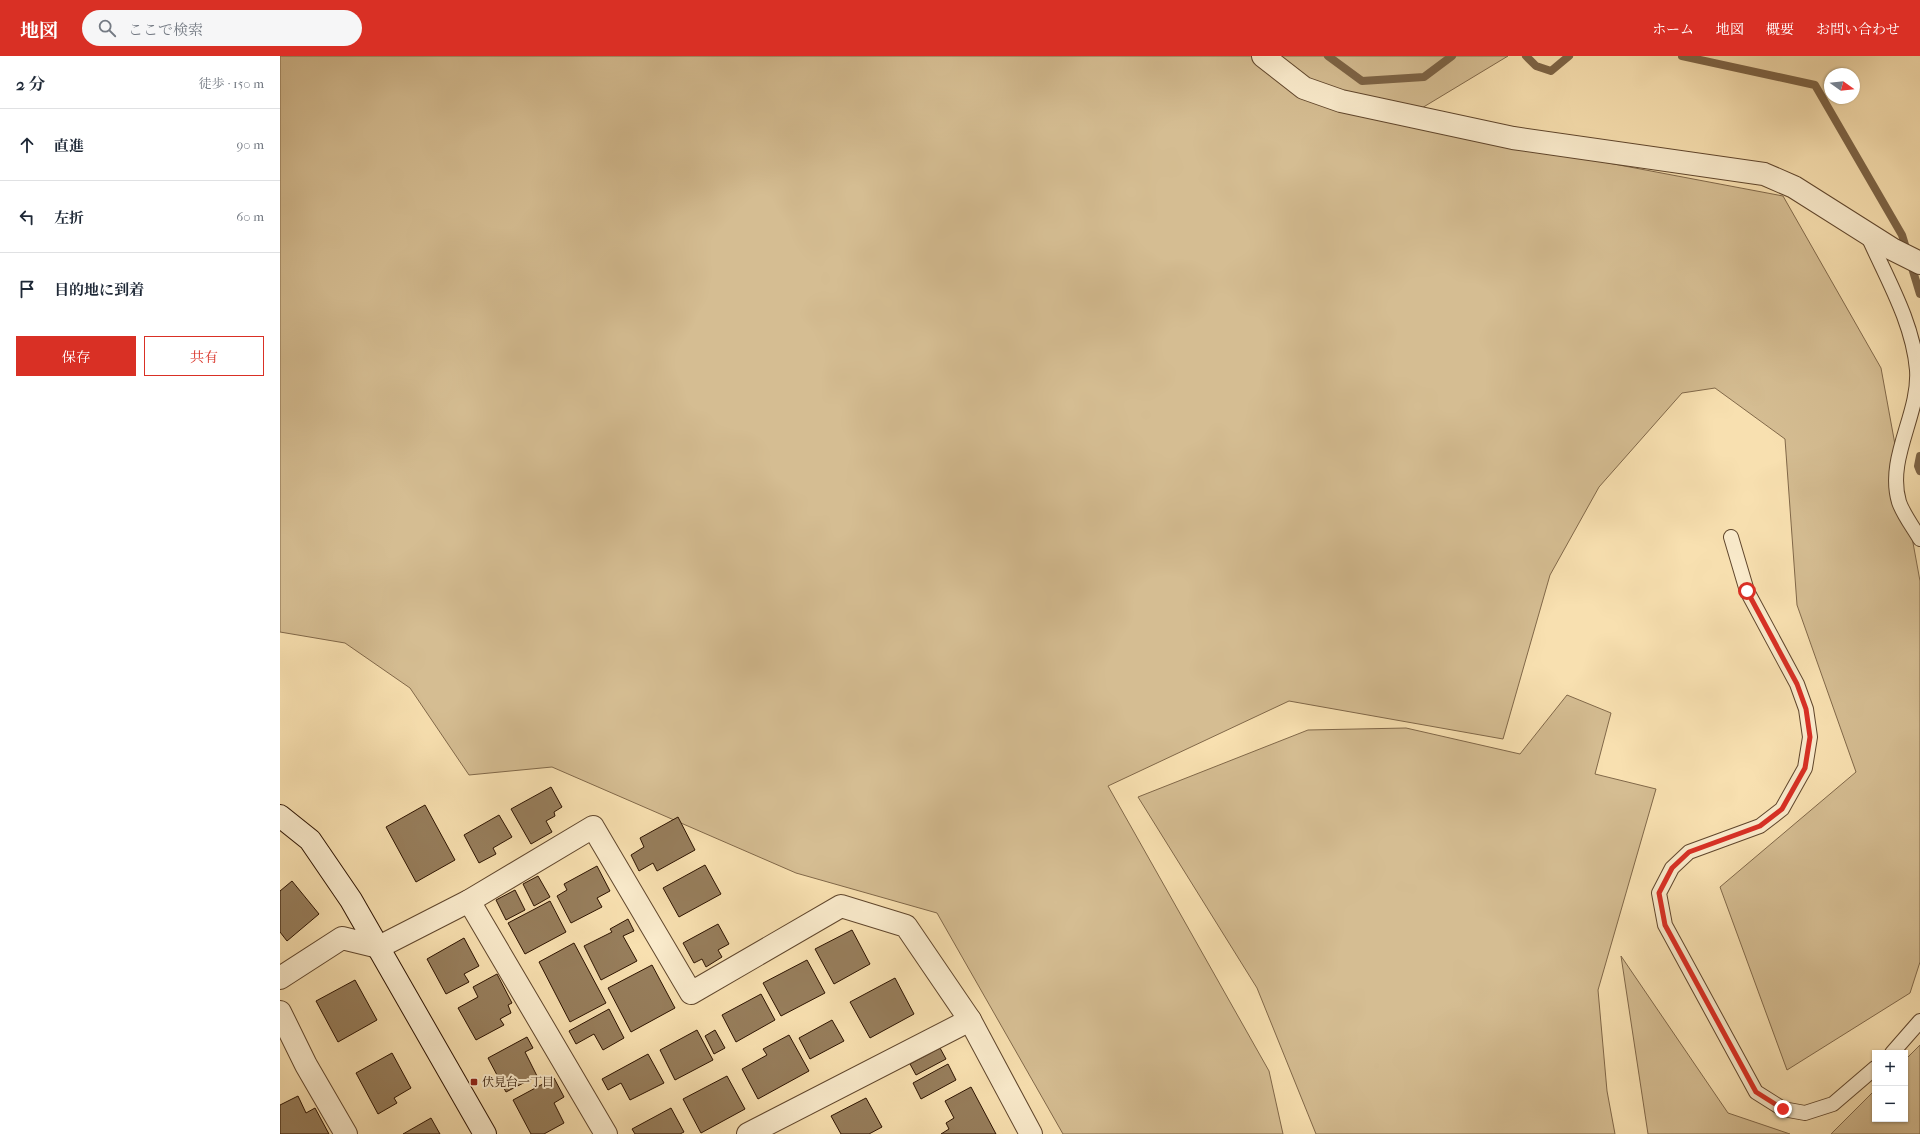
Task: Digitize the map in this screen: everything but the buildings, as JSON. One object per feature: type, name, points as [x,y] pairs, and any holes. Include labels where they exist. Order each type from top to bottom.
[{"type":"street","points":[[1262,56],[1304,88],[1340,101],[1513,138],[1764,174],[1794,187],[1892,249],[1920,264]]},
{"type":"street","points":[[280,816],[310,840],[351,900],[485,1134]]},
{"type":"street","points":[[280,978],[342,938],[379,947],[468,901],[594,827],[691,994],[841,906],[906,926],[970,1020],[1032,1134]]},
{"type":"street","points":[[468,901],[606,1134]]},
{"type":"street","points":[[280,1012],[306,1064],[346,1134]]},
{"type":"street","points":[[748,1134],[970,1020]]},
{"type":"lane","points":[[1866,232],[1909,329],[1917,371],[1913,402],[1900,451],[1896,482],[1899,502],[1920,538]]},
{"type":"lane","points":[[1731,537],[1747,591],[1797,684],[1806,709],[1810,737],[1805,768],[1782,809],[1760,826],[1689,852],[1672,868],[1659,893],[1665,925],[1756,1092],[1783,1109],[1805,1112],[1833,1104],[1872,1071]]},
{"type":"lane","points":[[1895,1050],[1920,1022]]},
{"type":"shaded area","points":[[280,56],[1508,56],[1397,123],[1783,196],[1881,368],[1920,581],[1920,962],[1910,993],[1787,1070],[1720,887],[1856,772],[1797,605],[1785,439],[1715,388],[1682,393],[1599,487],[1550,575],[1503,739],[1289,701],[1108,786],[1269,1071],[1283,1134],[1063,1134],[937,913],[796,873],[552,767],[469,775],[410,688],[345,643],[280,632]]},
{"type":"shaded area","points":[[1567,695],[1611,713],[1595,774],[1656,789],[1598,990],[1607,1091],[1615,1134],[1316,1134],[1257,988],[1138,797],[1308,730],[1406,728],[1520,754]]},
{"type":"shaded area","points":[[1621,956],[1728,1113],[1790,1134],[1648,1134]]},
{"type":"shaded area","points":[[1920,1045],[1920,1134],[1831,1134],[1872,1093],[1872,1122],[1908,1122],[1908,1057]]},
{"type":"waterway","points":[[1328,56],[1362,81],[1424,77],[1452,56]]},
{"type":"waterway","points":[[1526,56],[1536,66],[1551,71],[1569,56]]},
{"type":"waterway","points":[[1682,56],[1815,85],[1902,235],[1920,294]]},
{"type":"waterway","points":[[1920,456],[1918,466],[1920,471]]},
{"type":"place","name":"伏見台一丁目","points":[[474,1082]]},
{"type":"route","points":[[1747,591],[1797,684],[1806,709],[1810,737],[1805,768],[1782,809],[1760,826],[1689,852],[1672,868],[1659,893],[1665,925],[1756,1092],[1783,1109]]}]
